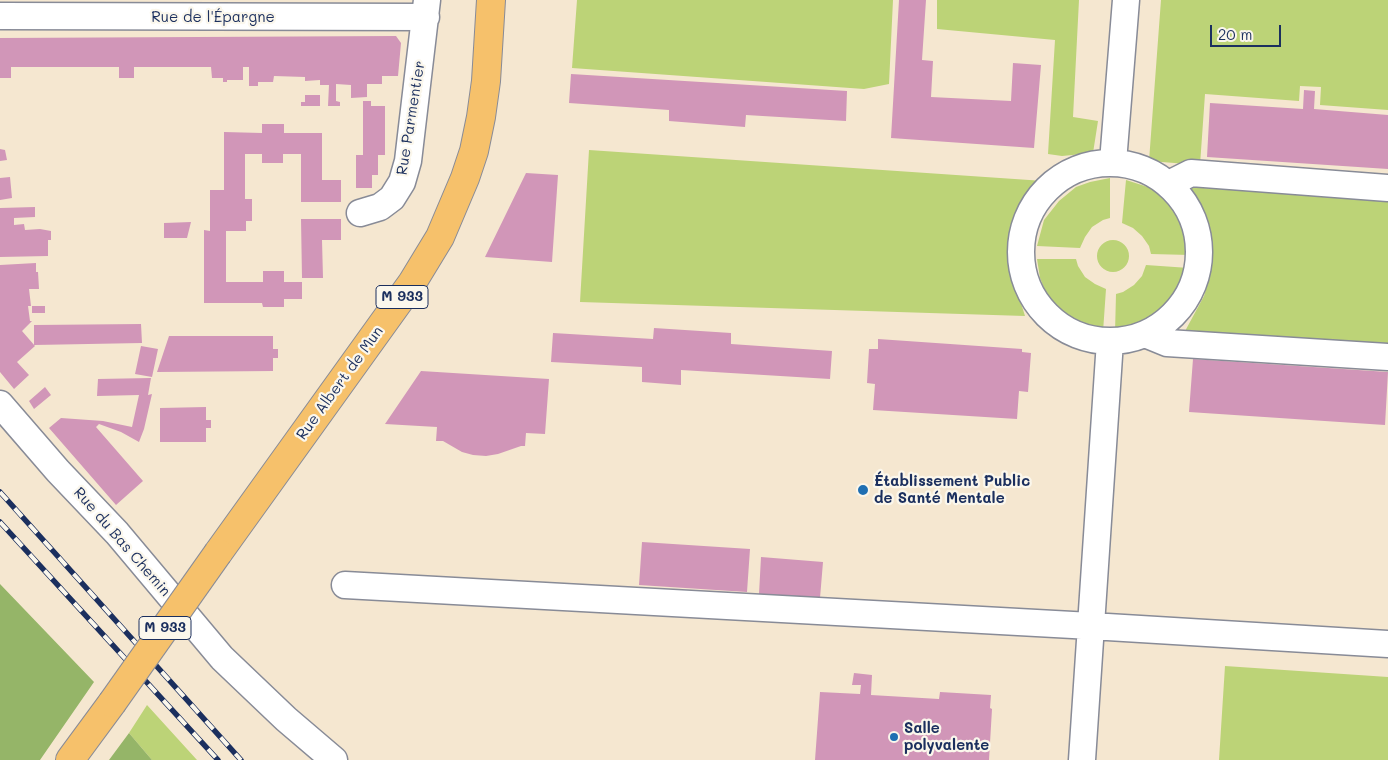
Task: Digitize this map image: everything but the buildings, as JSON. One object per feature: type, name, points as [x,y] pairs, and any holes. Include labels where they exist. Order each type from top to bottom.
[{"type":"main road","name":"Rue Albert de Mun","points":[[70,760],[412,283],[440,237],[462,186],[474,151],[486,80],[491,0]]},
{"type":"street","points":[[1113,162],[1126,0]]},
{"type":"street","name":"Rue de l'Épargne","points":[[0,16],[426,8]]},
{"type":"street","name":"Rue Parmentier","points":[[360,213],[380,207],[386,203],[392,198],[402,182],[408,162],[426,8]]},
{"type":"street","points":[[1113,162],[1142,168],[1169,184],[1188,207],[1196,228],[1199,266],[1189,294],[1171,318],[1146,334],[1128,340],[1110,341],[1087,338],[1065,328],[1046,314],[1031,292],[1022,266],[1022,238],[1030,212],[1046,190],[1067,174],[1089,165],[1113,162]]},
{"type":"street","points":[[1169,184],[1191,173],[1388,188]]},
{"type":"street","points":[[1146,334],[1167,343],[1388,357]]},
{"type":"street","points":[[1082,760],[1110,341]]},
{"type":"street","name":"Rue du Bas Chemin","points":[[0,404],[58,471],[117,533],[222,658],[286,719],[334,760]]},
{"type":"street","points":[[345,585],[1388,644]]},
{"type":"green space","points":[[577,0],[893,0],[889,84],[864,89],[572,68]]},
{"type":"green space","points":[[937,0],[1079,0],[1073,117],[1098,121],[1093,153],[1062,156],[1048,154],[1055,40],[937,29]]},
{"type":"green space","points":[[1161,0],[1388,0],[1388,110],[1320,105],[1321,87],[1300,86],[1299,101],[1205,94],[1200,165],[1149,161]]},
{"type":"green space","points":[[589,150],[1044,181],[1028,200],[1014,235],[1011,271],[1025,316],[580,302]]},
{"type":"green space","points":[[1110,178],[1110,218],[1092,227],[1080,248],[1037,246],[1044,220],[1059,201],[1076,187]]},
{"type":"green space","points":[[1126,180],[1151,188],[1170,204],[1182,221],[1190,255],[1151,254],[1149,246],[1142,236],[1133,228],[1122,223]]},
{"type":"green space","points":[[1188,187],[1388,200],[1388,348],[1184,333],[1204,296],[1212,267],[1212,238]]},
{"type":"green space","points":[[1113,240],[1125,244],[1129,256],[1125,268],[1113,272],[1101,268],[1097,256],[1101,244]]},
{"type":"green space","points":[[1037,259],[1076,259],[1085,277],[1106,289],[1103,332],[1078,325],[1059,310],[1046,293],[1040,278]]},
{"type":"green space","points":[[1146,265],[1189,268],[1182,293],[1166,312],[1149,325],[1135,330],[1115,333],[1116,294],[1134,285],[1142,276]]},
{"type":"green space","points":[[0,584],[94,682],[40,760],[0,760]]},
{"type":"green space","points":[[1225,666],[1388,677],[1388,760],[1219,760]]},
{"type":"green space","points":[[147,705],[197,760],[152,760],[129,733]]},
{"type":"green space","points":[[129,733],[152,760],[109,760]]},
{"type":"railway","points":[[0,492],[241,760]]},
{"type":"railway","points":[[0,522],[218,760]]},
{"type":"place","name":"Établissement Public de Santé Mentale","points":[[863,490]]},
{"type":"place","name":"Salle polyvalente","points":[[894,737]]}]
